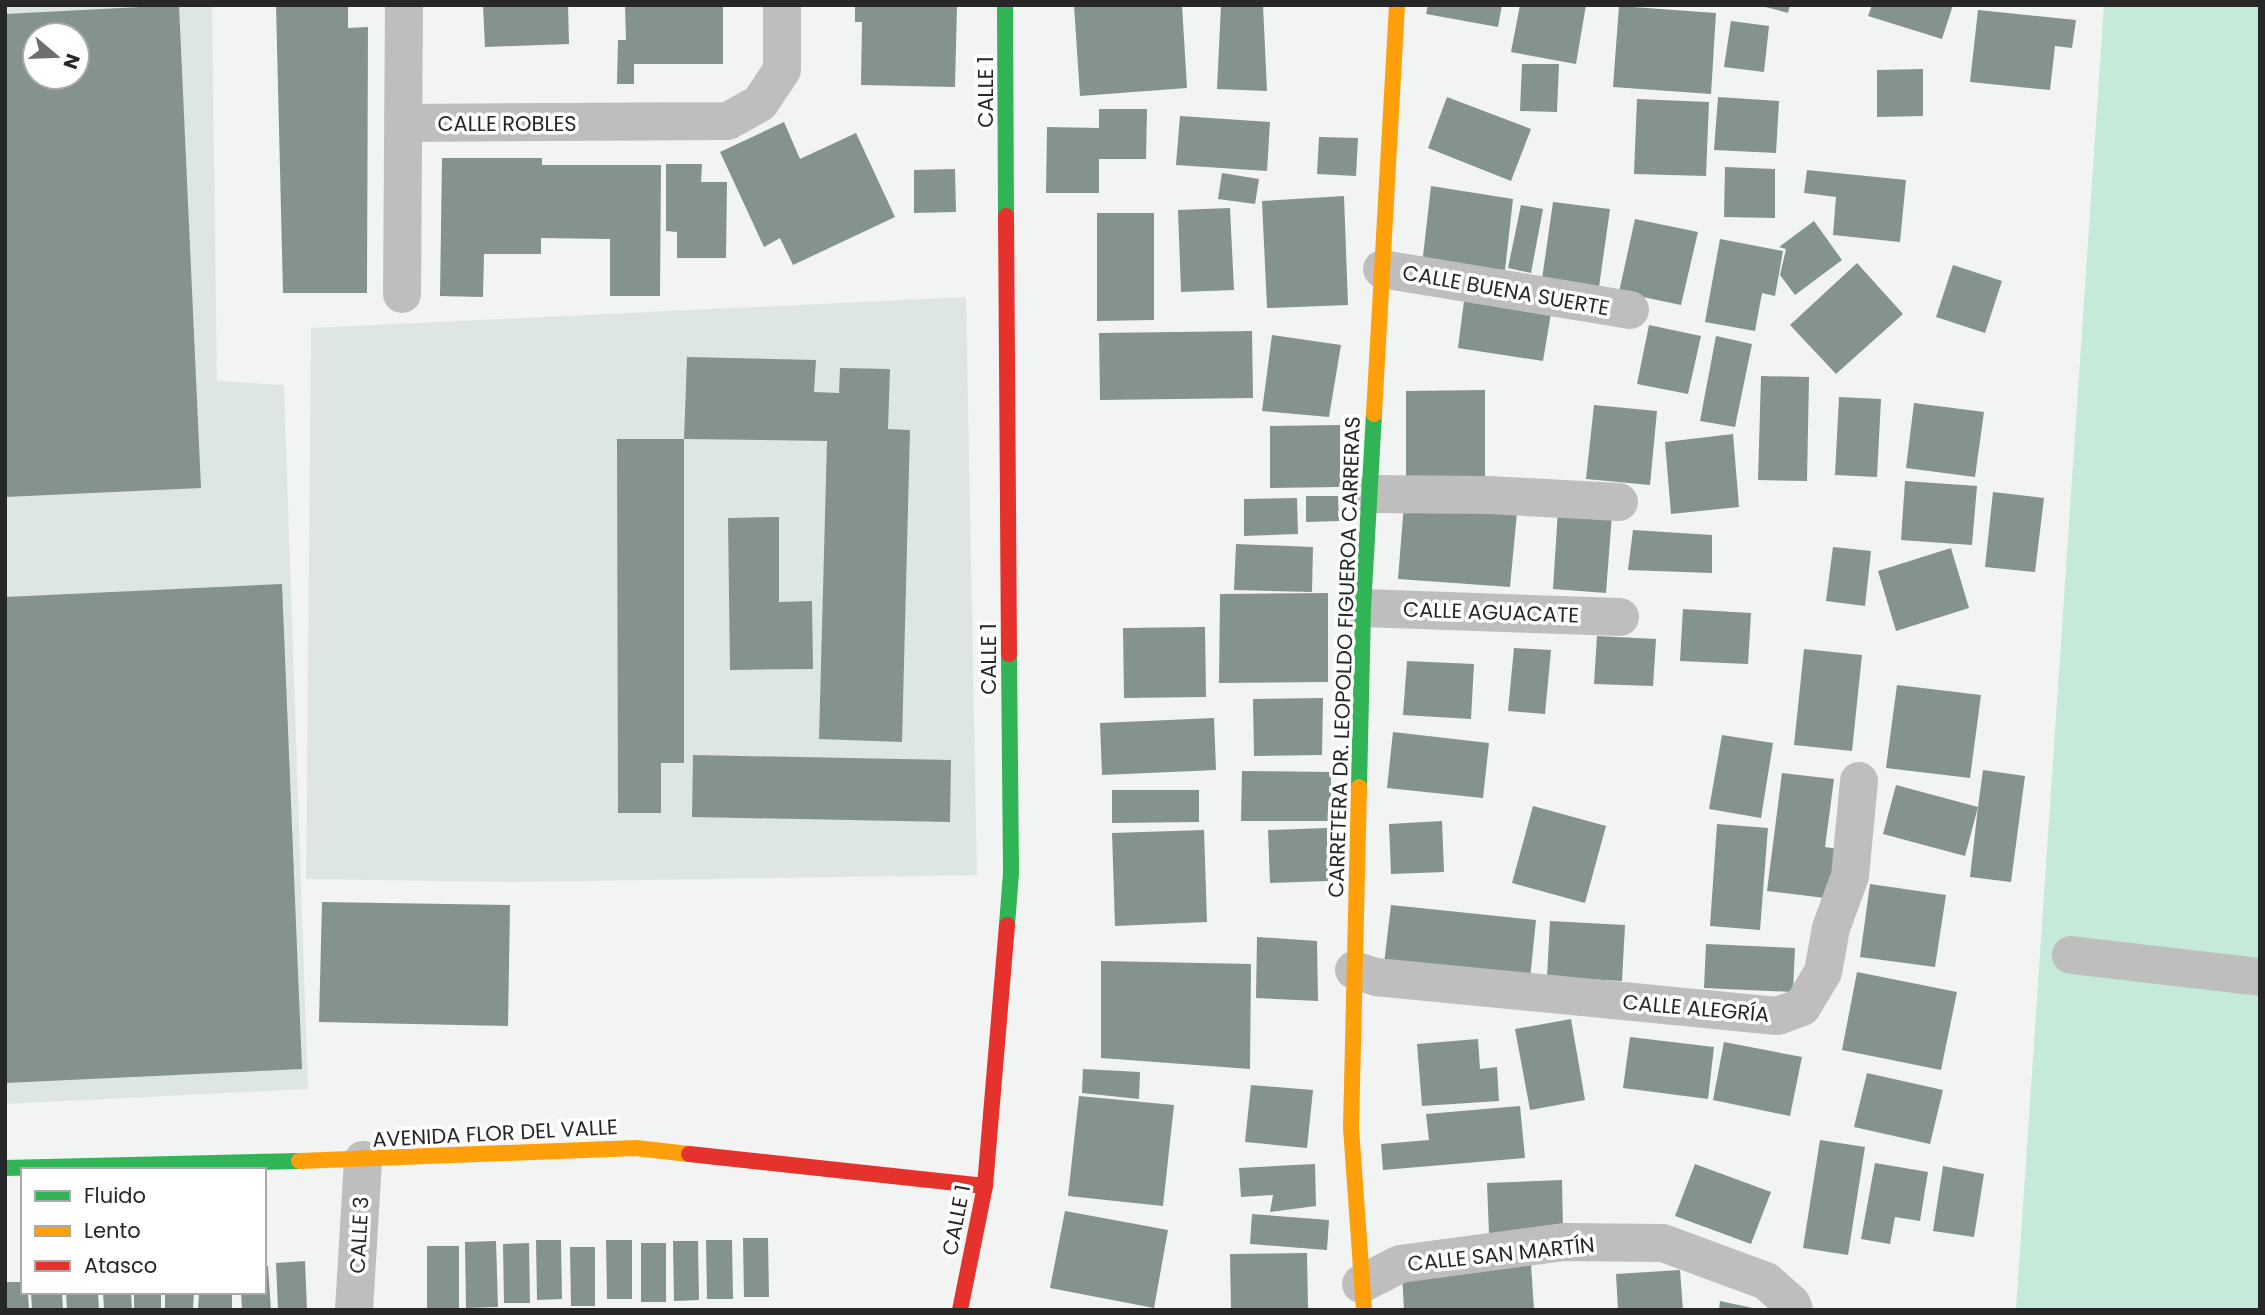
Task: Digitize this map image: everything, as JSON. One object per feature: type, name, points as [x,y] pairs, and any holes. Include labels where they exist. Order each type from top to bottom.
[{"type":"street","points":[[402,294],[404,5]]},
{"type":"street","name":"CALLE ROBLES","points":[[404,123],[728,121],[760,103],[782,71],[782,5]]},
{"type":"street","name":"CALLE 1","points":[[960,1310],[985,1186],[1011,873],[1005,5]]},
{"type":"street","name":"CARRETERA DR. LEOPOLDO FIGUEROA CARRERAS","points":[[1362,1297],[1351,1128],[1363,608],[1397,5]]},
{"type":"street","name":"CALLE BUENA SUERTE","points":[[1382,269],[1630,310]]},
{"type":"street","points":[[1370,494],[1489,495],[1619,502]]},
{"type":"street","name":"CALLE AGUACATE","points":[[1363,608],[1620,617]]},
{"type":"street","name":"CALLE ALEGRÍA","points":[[1354,970],[1376,977],[1777,1016],[1802,1007],[1823,972],[1831,928],[1850,876],[1859,781]]},
{"type":"street","points":[[2071,956],[2260,977]]},
{"type":"street","name":"AVENIDA FLOR DEL VALLE","points":[[5,1168],[363,1160],[636,1148],[985,1186]]},
{"type":"street","name":"CALLE 3","points":[[354,1310],[363,1160]]},
{"type":"street","name":"CALLE SAN MARTÍN","points":[[1362,1297],[1400,1264],[1564,1242],[1662,1242],[1766,1281],[1792,1304],[1794,1310]]},
{"type":"shaded area","points":[[5,5],[212,5],[217,381],[284,385],[308,1089],[5,1104]]},
{"type":"shaded area","points":[[966,297],[977,875],[515,882],[306,879],[311,328]]},
{"type":"green space","points":[[2104,5],[2260,5],[2260,1310],[2016,1310]]},
{"type":"building","points":[[179,5],[201,488],[5,497],[5,14]]},
{"type":"building","points":[[276,5],[348,5],[348,28],[368,27],[367,293],[283,293]]},
{"type":"building","points":[[483,5],[568,5],[569,44],[485,47]]},
{"type":"building","points":[[625,5],[723,5],[723,64],[634,64],[634,84],[617,84],[618,40],[626,40]]},
{"type":"building","points":[[855,5],[957,5],[955,87],[861,85],[862,22],[855,22]]},
{"type":"building","points":[[1074,5],[1182,5],[1187,88],[1080,96]]},
{"type":"building","points":[[1221,5],[1263,5],[1267,91],[1217,89]]},
{"type":"building","points":[[1428,5],[1502,5],[1498,27],[1426,14]]},
{"type":"building","points":[[1520,5],[1586,5],[1576,64],[1511,52]]},
{"type":"building","points":[[1758,5],[1790,5],[1788,13]]},
{"type":"building","points":[[1872,5],[1953,5],[1942,39],[1868,16]]},
{"type":"building","points":[[1619,6],[1716,13],[1711,94],[1613,87]]},
{"type":"building","points":[[1978,10],[2076,20],[2072,48],[2055,46],[2050,90],[1970,82]]},
{"type":"building","points":[[1731,21],[1769,26],[1764,72],[1724,67]]},
{"type":"building","points":[[1522,64],[1559,64],[1557,112],[1520,111]]},
{"type":"building","points":[[1923,69],[1923,116],[1877,117],[1877,70]]},
{"type":"building","points":[[1447,97],[1531,129],[1511,181],[1428,148]]},
{"type":"building","points":[[1718,97],[1779,101],[1776,153],[1714,150]]},
{"type":"building","points":[[1637,99],[1709,102],[1706,176],[1634,174]]},
{"type":"building","points":[[1099,109],[1147,109],[1146,159],[1099,159],[1099,193],[1046,193],[1047,127],[1099,128]]},
{"type":"building","points":[[1180,116],[1270,122],[1267,171],[1176,165]]},
{"type":"building","points":[[784,122],[800,159],[856,133],[895,217],[793,265],[780,238],[764,247],[720,152]]},
{"type":"building","points":[[1319,137],[1358,138],[1356,176],[1317,174]]},
{"type":"building","points":[[442,158],[542,158],[542,165],[661,165],[660,296],[610,296],[610,239],[541,238],[541,254],[484,254],[483,297],[440,296]]},
{"type":"building","points":[[666,164],[702,164],[701,182],[727,182],[726,258],[677,258],[677,232],[666,231]]},
{"type":"building","points":[[1725,167],[1775,169],[1775,218],[1724,217]]},
{"type":"building","points":[[955,169],[956,212],[914,213],[914,170]]},
{"type":"building","points":[[1807,170],[1906,180],[1900,242],[1833,235],[1836,197],[1804,193]]},
{"type":"building","points":[[1222,173],[1259,179],[1255,204],[1218,199]]},
{"type":"building","points":[[1431,186],[1513,199],[1505,270],[1422,265]]},
{"type":"building","points":[[1344,196],[1348,305],[1267,308],[1262,201]]},
{"type":"building","points":[[1553,202],[1610,209],[1599,287],[1542,279]]},
{"type":"building","points":[[1521,205],[1543,209],[1531,273],[1508,268]]},
{"type":"building","points":[[1230,208],[1234,290],[1181,292],[1178,210]]},
{"type":"building","points":[[1097,213],[1154,213],[1154,320],[1097,321]]},
{"type":"building","points":[[1635,219],[1698,232],[1681,305],[1619,292]]},
{"type":"building","points":[[1814,221],[1842,260],[1795,295],[1780,275],[1786,249],[1779,247]]},
{"type":"building","points":[[1720,239],[1783,251],[1775,296],[1762,293],[1755,331],[1705,322]]},
{"type":"building","points":[[1857,263],[1903,314],[1836,374],[1790,325]]},
{"type":"building","points":[[1953,265],[2002,281],[1985,333],[1936,317]]},
{"type":"building","points":[[1465,293],[1552,307],[1543,361],[1458,348]]},
{"type":"building","points":[[1649,325],[1701,336],[1688,394],[1637,384]]},
{"type":"building","points":[[1252,331],[1253,398],[1100,400],[1099,333]]},
{"type":"building","points":[[1272,335],[1341,345],[1329,417],[1262,411]]},
{"type":"building","points":[[1716,336],[1752,344],[1735,427],[1700,421]]},
{"type":"building","points":[[687,357],[816,360],[814,392],[839,393],[840,368],[890,369],[888,429],[910,430],[902,742],[819,739],[827,441],[684,439]]},
{"type":"building","points":[[1761,376],[1809,377],[1807,481],[1758,480]]},
{"type":"building","points":[[1485,390],[1485,480],[1406,480],[1406,391]]},
{"type":"building","points":[[1839,397],[1881,399],[1877,477],[1835,475]]},
{"type":"building","points":[[1914,403],[1984,412],[1975,477],[1906,468]]},
{"type":"building","points":[[1594,405],[1657,411],[1650,485],[1586,479]]},
{"type":"building","points":[[1340,425],[1340,487],[1270,488],[1270,426]]},
{"type":"building","points":[[1733,434],[1739,507],[1671,514],[1665,442]]},
{"type":"building","points":[[617,439],[684,439],[684,763],[661,763],[661,813],[618,813]]},
{"type":"building","points":[[1905,481],[1977,486],[1972,545],[1901,540]]},
{"type":"building","points":[[1993,492],[2044,498],[2035,572],[1985,567]]},
{"type":"building","points":[[1306,496],[1338,496],[1339,521],[1306,522]]},
{"type":"building","points":[[1297,498],[1298,534],[1244,536],[1244,499]]},
{"type":"building","points":[[1404,504],[1517,512],[1510,587],[1398,579]]},
{"type":"building","points":[[1558,510],[1612,514],[1606,593],[1553,589]]},
{"type":"building","points":[[779,517],[779,602],[812,601],[813,669],[730,670],[728,518]]},
{"type":"building","points":[[1633,530],[1712,535],[1712,573],[1628,570]]},
{"type":"building","points":[[1236,544],[1313,547],[1312,592],[1234,590]]},
{"type":"building","points":[[1833,547],[1871,551],[1865,606],[1826,601]]},
{"type":"building","points":[[1951,548],[1969,608],[1896,631],[1878,571]]},
{"type":"building","points":[[282,584],[302,1069],[5,1083],[5,597]]},
{"type":"building","points":[[1328,593],[1328,682],[1219,683],[1220,594]]},
{"type":"building","points":[[1683,609],[1751,613],[1748,664],[1680,661]]},
{"type":"building","points":[[1205,627],[1206,697],[1124,698],[1123,628]]},
{"type":"building","points":[[1597,636],[1656,639],[1653,686],[1594,684]]},
{"type":"building","points":[[1514,648],[1551,650],[1545,714],[1508,711]]},
{"type":"building","points":[[1804,649],[1862,655],[1852,751],[1794,745]]},
{"type":"building","points":[[1407,661],[1474,664],[1471,719],[1403,715]]},
{"type":"building","points":[[1897,685],[1981,695],[1970,778],[1886,768]]},
{"type":"building","points":[[1323,698],[1322,755],[1254,756],[1253,699]]},
{"type":"building","points":[[1214,718],[1216,770],[1102,775],[1100,723]]},
{"type":"building","points":[[1393,732],[1489,743],[1483,798],[1387,788]]},
{"type":"building","points":[[1722,735],[1773,743],[1761,818],[1709,809]]},
{"type":"building","points":[[693,755],[951,760],[950,822],[692,817]]},
{"type":"building","points":[[1983,770],[2025,776],[2011,882],[1970,877]]},
{"type":"building","points":[[1242,771],[1331,772],[1331,821],[1241,821]]},
{"type":"building","points":[[1782,773],[1834,779],[1825,847],[1839,849],[1833,899],[1767,891]]},
{"type":"building","points":[[1896,785],[1978,807],[1965,856],[1883,834]]},
{"type":"building","points":[[1112,790],[1199,790],[1199,822],[1112,823]]},
{"type":"building","points":[[1533,806],[1606,826],[1585,903],[1512,883]]},
{"type":"building","points":[[1442,821],[1444,872],[1391,874],[1389,824]]},
{"type":"building","points":[[1717,824],[1768,828],[1760,930],[1710,926]]},
{"type":"building","points":[[1327,828],[1328,881],[1270,883],[1268,830]]},
{"type":"building","points":[[1204,830],[1207,922],[1115,926],[1112,833]]},
{"type":"building","points":[[1870,884],[1946,895],[1935,967],[1860,957]]},
{"type":"building","points":[[322,902],[510,905],[508,1026],[319,1022]]},
{"type":"building","points":[[1391,905],[1536,920],[1530,979],[1384,964]]},
{"type":"building","points":[[1550,921],[1625,925],[1622,981],[1547,977]]},
{"type":"building","points":[[1257,937],[1317,941],[1318,1001],[1256,998]]},
{"type":"building","points":[[1706,944],[1795,948],[1793,992],[1704,988]]},
{"type":"building","points":[[1101,961],[1251,964],[1250,1069],[1101,1058]]},
{"type":"building","points":[[1857,972],[1957,992],[1941,1070],[1842,1050]]},
{"type":"building","points":[[1571,1019],[1585,1100],[1530,1110],[1515,1029]]},
{"type":"building","points":[[1630,1037],[1714,1047],[1708,1099],[1623,1088]]},
{"type":"building","points":[[1478,1039],[1480,1069],[1497,1067],[1499,1101],[1422,1106],[1417,1044]]},
{"type":"building","points":[[1724,1042],[1802,1057],[1790,1116],[1713,1100]]},
{"type":"building","points":[[1083,1069],[1140,1072],[1139,1099],[1082,1093]]},
{"type":"building","points":[[1867,1073],[1943,1090],[1930,1144],[1854,1127]]},
{"type":"building","points":[[1251,1085],[1313,1090],[1307,1148],[1245,1142]]},
{"type":"building","points":[[1079,1096],[1174,1105],[1163,1206],[1068,1196]]},
{"type":"building","points":[[1520,1106],[1525,1158],[1383,1170],[1381,1144],[1429,1140],[1426,1114]]},
{"type":"building","points":[[1820,1140],[1865,1147],[1848,1255],[1803,1248]]},
{"type":"building","points":[[1875,1163],[1928,1172],[1920,1221],[1895,1217],[1890,1244],[1861,1239]]},
{"type":"building","points":[[1315,1164],[1316,1206],[1270,1212],[1273,1195],[1241,1197],[1239,1168]]},
{"type":"building","points":[[1695,1164],[1771,1192],[1751,1244],[1675,1216]]},
{"type":"building","points":[[1943,1166],[1984,1174],[1974,1237],[1933,1231]]},
{"type":"building","points":[[1562,1180],[1563,1232],[1489,1234],[1487,1183]]},
{"type":"building","points":[[1065,1211],[1168,1230],[1154,1308],[1050,1288]]},
{"type":"building","points":[[1252,1214],[1329,1220],[1327,1250],[1250,1244]]},
{"type":"building","points":[[743,1238],[768,1238],[769,1297],[744,1297]]},
{"type":"building","points":[[536,1240],[561,1240],[562,1299],[537,1300]]},
{"type":"building","points":[[606,1240],[632,1240],[632,1299],[607,1299]]},
{"type":"building","points":[[706,1240],[732,1240],[733,1299],[707,1299]]},
{"type":"building","points":[[496,1241],[498,1307],[466,1308],[465,1242]]},
{"type":"building","points":[[673,1241],[698,1241],[699,1300],[674,1301]]},
{"type":"building","points":[[529,1243],[530,1303],[504,1303],[503,1244]]},
{"type":"building","points":[[641,1243],[666,1243],[666,1302],[641,1302]]},
{"type":"building","points":[[427,1246],[459,1246],[459,1310],[427,1310]]},
{"type":"building","points":[[570,1247],[595,1247],[595,1306],[571,1306]]},
{"type":"building","points":[[1307,1253],[1308,1308],[1231,1310],[1230,1254]]},
{"type":"building","points":[[305,1261],[307,1310],[278,1310],[276,1263]]},
{"type":"building","points":[[1531,1264],[1534,1310],[1404,1310],[1402,1272]]},
{"type":"building","points":[[268,1266],[271,1310],[242,1310],[241,1294],[266,1294]]},
{"type":"building","points":[[1680,1270],[1683,1310],[1618,1310],[1616,1274]]},
{"type":"building","points":[[5,1282],[21,1282],[21,1294],[28,1294],[29,1310],[5,1310]]},
{"type":"building","points":[[31,1294],[62,1294],[63,1310],[32,1310]]},
{"type":"building","points":[[66,1294],[98,1294],[99,1310],[67,1310]]},
{"type":"building","points":[[103,1294],[131,1294],[132,1310],[104,1310]]},
{"type":"building","points":[[134,1294],[161,1294],[161,1310],[134,1310]]},
{"type":"building","points":[[165,1294],[194,1294],[193,1310],[165,1310]]},
{"type":"building","points":[[199,1294],[232,1294],[232,1310],[198,1310]]},
{"type":"building","points":[[1720,1301],[1757,1309],[1757,1310],[1719,1310]]},
{"type":"traffic: fast","points":[[1005,5],[1006,216]]},
{"type":"traffic: fast","points":[[1359,787],[1363,608],[1374,414]]},
{"type":"traffic: fast","points":[[1007,925],[1011,873],[1009,654]]},
{"type":"traffic: fast","points":[[5,1168],[299,1161]]},
{"type":"traffic: slow","points":[[1374,414],[1397,5]]},
{"type":"traffic: slow","points":[[1359,787],[1351,1128],[1364,1310]]},
{"type":"traffic: slow","points":[[299,1161],[636,1148],[689,1154]]},
{"type":"traffic: jam","points":[[1006,216],[1009,654]]},
{"type":"traffic: jam","points":[[960,1310],[985,1186],[1007,925]]},
{"type":"traffic: jam","points":[[689,1154],[985,1186]]}]
